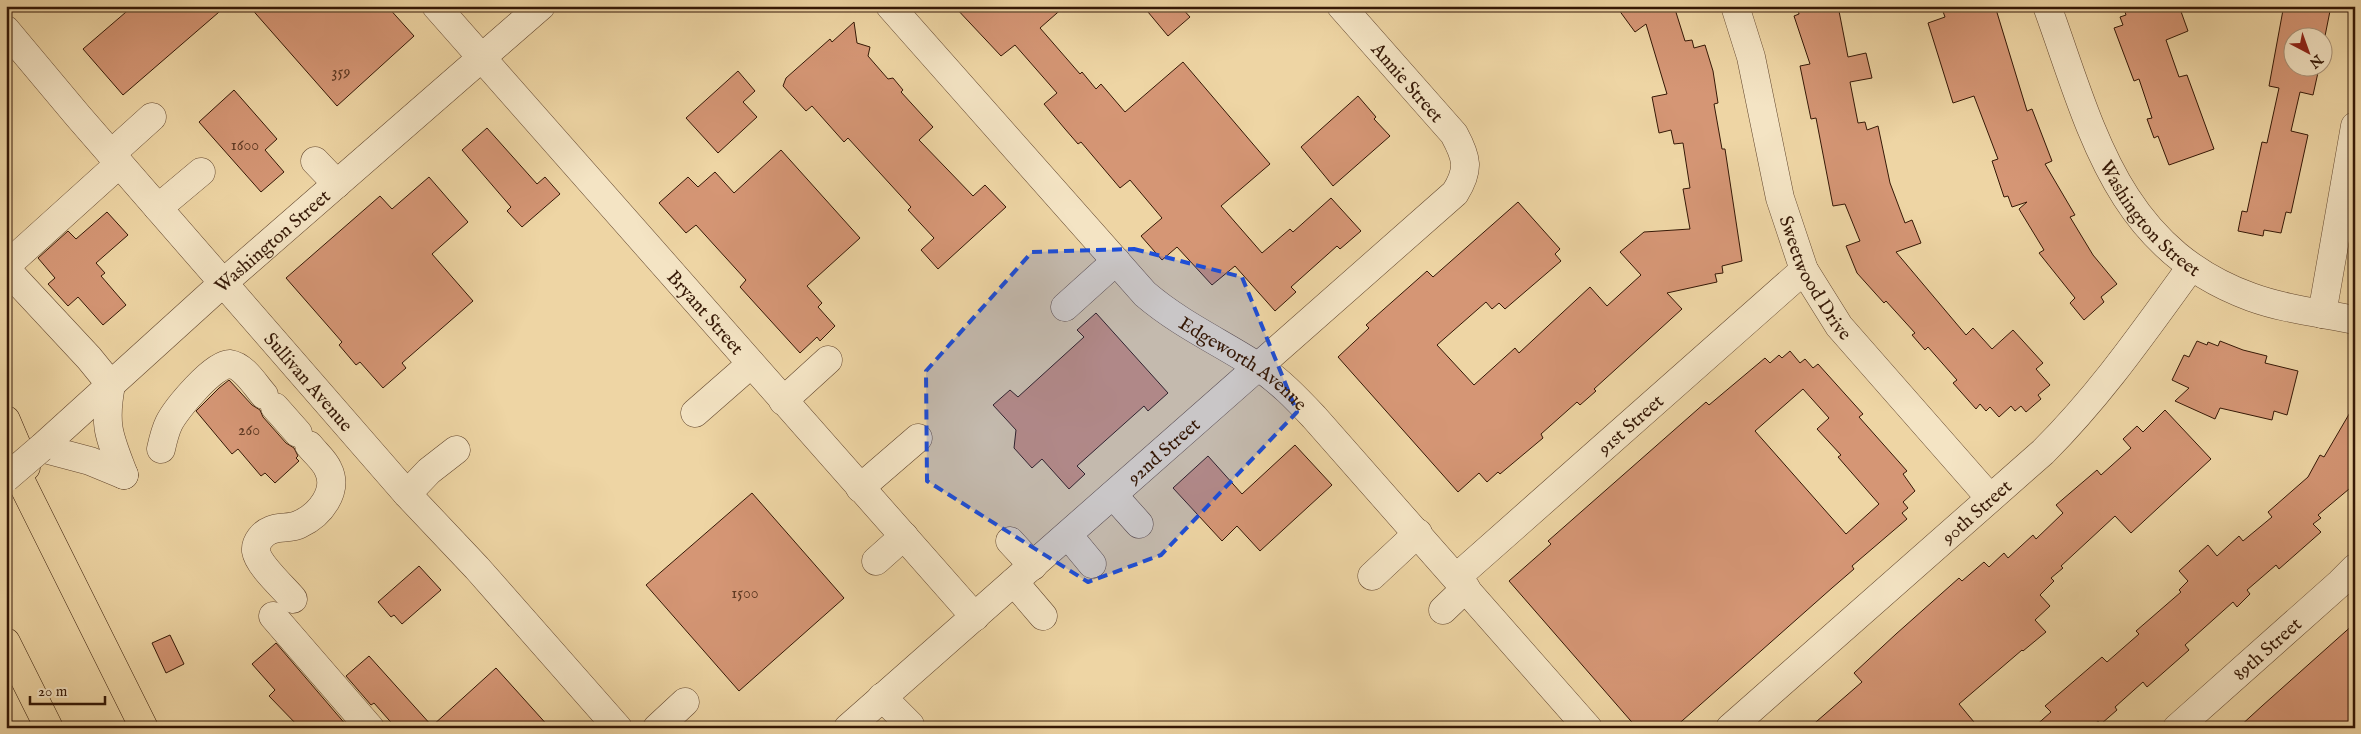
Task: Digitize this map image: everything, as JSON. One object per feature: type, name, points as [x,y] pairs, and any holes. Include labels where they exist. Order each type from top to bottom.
[{"type":"highway","points":[[6,420],[96,632]]},
{"type":"highway","points":[[6,451],[144,728]]},
{"type":"highway","points":[[6,642],[49,728]]},
{"type":"street","name":"Bryant Street","points":[[436,6],[975,617]]},
{"type":"street","name":"Washington Street","points":[[6,478],[223,284],[540,6]]},
{"type":"street","name":"Edgeworth Avenue","points":[[890,6],[1145,294],[1167,312],[1258,367],[1277,381],[1320,423],[1588,728]]},
{"type":"street","name":"Annie Street","points":[[1341,6],[1454,134],[1462,148],[1466,164]]},
{"type":"street","name":"Sweetwood Drive","points":[[1735,6],[1751,57],[1780,198],[1804,270],[1839,326],[1990,498]]},
{"type":"street","name":"Washington Street","points":[[2047,6],[2101,154],[2116,184],[2136,214],[2162,242],[2191,268],[2253,298],[2355,320]]},
{"type":"street","name":"Sullivan Avenue","points":[[6,30],[223,284],[407,494],[477,568],[618,728]]},
{"type":"street","points":[[41,448],[90,461],[124,475],[110,440],[106,422],[111,385],[89,358],[6,267],[115,159],[152,117]]},
{"type":"street","points":[[2322,314],[2355,126]]},
{"type":"street","points":[[316,161],[337,184]]},
{"type":"street","name":"92nd Street","points":[[848,728],[1455,193],[1464,178],[1466,164]]},
{"type":"street","points":[[158,208],[201,172]]},
{"type":"street","points":[[1065,307],[1116,261]]},
{"type":"street","name":"90th Street","points":[[1730,728],[2043,452],[2079,416],[2110,380],[2191,268]]},
{"type":"street","name":"91st Street","points":[[1443,610],[1461,583],[1804,270]]},
{"type":"street","points":[[783,401],[828,360]]},
{"type":"street","points":[[160,449],[172,418],[198,387],[222,365],[228,364],[240,368],[304,439],[329,470],[331,483],[327,499],[316,514],[300,525],[266,533],[256,547],[256,553],[263,564],[293,598]]},
{"type":"street","points":[[695,413],[751,364]]},
{"type":"street","points":[[860,488],[918,438]]},
{"type":"street","points":[[407,494],[429,471],[456,450]]},
{"type":"street","points":[[1113,495],[1139,524]]},
{"type":"street","points":[[1372,576],[1418,533]]},
{"type":"street","points":[[1068,535],[1092,564]]},
{"type":"street","points":[[876,561],[904,536]]},
{"type":"street","points":[[1010,541],[1043,616]]},
{"type":"street","name":"89th Street","points":[[2177,728],[2355,568]]},
{"type":"street","points":[[273,616],[370,728]]},
{"type":"street","points":[[882,697],[910,725]]},
{"type":"street","points":[[657,728],[685,702]]},
{"type":"highlighted area","points":[[1134,249],[1242,277],[1297,412],[1161,555],[1088,582],[927,481],[926,371],[1032,252]]},
{"type":"building","points":[[133,6],[226,6],[123,95],[83,49]]},
{"type":"building","points":[[249,6],[387,6],[414,36],[337,106]]},
{"type":"building","points":[[954,6],[1065,6],[1040,28],[1080,74],[1082,72],[1096,89],[1101,84],[1125,112],[1183,62],[1270,164],[1221,206],[1262,253],[1290,229],[1293,232],[1331,198],[1361,231],[1340,249],[1337,246],[1291,287],[1296,292],[1275,311],[1235,266],[1212,285],[1177,247],[1162,260],[1141,236],[1162,218],[1130,180],[1120,188],[1081,142],[1078,144],[1065,129],[1044,104],[1057,93],[1015,45],[1001,56]]},
{"type":"building","points":[[1143,6],[1180,6],[1190,17],[1168,36]]},
{"type":"building","points":[[1616,6],[1674,6],[1685,41],[1692,40],[1694,48],[1705,45],[1713,71],[1718,103],[1714,104],[1722,149],[1725,149],[1742,261],[1722,266],[1723,273],[1715,274],[1717,282],[1667,293],[1682,309],[1594,389],[1596,391],[1580,405],[1577,402],[1541,434],[1543,438],[1500,474],[1498,472],[1487,482],[1479,473],[1458,492],[1338,357],[1369,328],[1366,325],[1427,271],[1433,277],[1518,202],[1560,249],[1555,254],[1561,261],[1505,309],[1499,303],[1492,309],[1486,302],[1437,345],[1474,385],[1515,348],[1519,353],[1590,287],[1607,306],[1641,275],[1620,252],[1644,232],[1690,229],[1683,189],[1690,188],[1683,143],[1674,144],[1671,130],[1659,133],[1652,97],[1667,94],[1646,24],[1635,32]]},
{"type":"building","points":[[1797,6],[1838,6],[1848,57],[1866,53],[1872,78],[1850,82],[1858,123],[1865,122],[1867,130],[1878,126],[1890,183],[1905,223],[1912,220],[1921,243],[1896,252],[1966,335],[1973,328],[1992,349],[2013,330],[2043,363],[2036,369],[2050,385],[2038,395],[2041,399],[2026,412],[2021,406],[2015,411],[2011,406],[1999,417],[1990,407],[1986,411],[1980,404],[1976,409],[1953,383],[1957,380],[1928,347],[1925,350],[1912,335],[1915,333],[1857,273],[1846,246],[1860,241],[1845,204],[1833,206],[1816,118],[1811,119],[1800,66],[1810,64],[1794,16],[1799,14]]},
{"type":"building","points":[[1941,6],[1995,6],[2027,111],[2032,109],[2052,161],[2045,164],[2075,215],[2070,217],[2093,255],[2117,284],[2101,297],[2104,302],[2084,320],[2070,303],[2075,298],[2039,253],[2044,250],[2019,209],[2027,202],[2012,207],[2008,196],[2004,197],[1992,161],[1998,159],[1974,96],[1953,103],[1928,23],[1945,17]]},
{"type":"building","points":[[2123,6],[2179,6],[2188,31],[2166,40],[2179,77],[2187,75],[2214,149],[2169,165],[2158,136],[2154,138],[2147,119],[2152,118],[2139,79],[2134,81],[2114,28],[2123,25],[2120,17],[2126,15]]},
{"type":"building","points":[[2289,6],[2331,6],[2327,28],[2284,28],[2284,78],[2317,78],[2313,95],[2300,92],[2291,131],[2308,135],[2291,213],[2286,212],[2281,233],[2264,230],[2263,236],[2238,231],[2242,211],[2247,212],[2262,142],[2267,143],[2279,88],[2269,86],[2283,10],[2288,11]]},
{"type":"building","points":[[854,22],[857,43],[870,47],[868,56],[888,79],[893,78],[903,90],[901,92],[933,127],[919,140],[973,196],[985,185],[1006,207],[938,269],[921,250],[934,238],[908,210],[911,207],[848,138],[844,142],[812,106],[806,111],[783,86],[786,78],[830,39],[832,42]]},
{"type":"building","points":[[738,71],[755,91],[743,102],[757,117],[718,153],[686,118]]},
{"type":"building","points":[[234,90],[277,139],[265,150],[284,172],[261,192],[199,122]]},
{"type":"building","points":[[1358,96],[1376,117],[1374,119],[1390,136],[1333,186],[1301,147]]},
{"type":"building","points":[[487,128],[537,184],[545,177],[560,194],[522,227],[507,211],[511,207],[462,150]]},
{"type":"building","points":[[781,150],[860,238],[807,286],[822,303],[818,307],[835,326],[820,341],[817,337],[800,353],[740,287],[746,280],[696,225],[686,233],[659,203],[688,177],[698,187],[715,172],[734,193]]},
{"type":"building","points":[[429,177],[468,222],[432,254],[473,301],[402,363],[406,368],[383,388],[360,362],[356,365],[339,345],[342,342],[286,278],[380,196],[392,209]]},
{"type":"building","points":[[107,212],[128,235],[96,263],[105,273],[101,276],[126,305],[103,325],[78,297],[68,306],[48,284],[55,278],[38,258],[68,231],[76,239]]},
{"type":"building","points":[[1096,313],[1168,393],[1148,411],[1144,406],[1077,466],[1085,474],[1069,489],[1042,459],[1032,468],[1014,448],[1016,430],[993,405],[1010,390],[1018,397],[1084,337],[1077,330]]},
{"type":"building","points":[[2197,341],[2207,345],[2208,342],[2218,346],[2220,341],[2243,350],[2267,356],[2265,363],[2298,371],[2287,415],[2274,411],[2272,420],[2220,408],[2215,419],[2175,401],[2189,388],[2172,380],[2184,355],[2189,357]]},
{"type":"building","points":[[1790,351],[1800,363],[1805,359],[1813,368],[1818,364],[1863,414],[1859,417],[1907,471],[1903,474],[1915,491],[1903,502],[1908,508],[1902,513],[1907,519],[1852,566],[1854,569],[1674,728],[1637,728],[1509,581],[1551,544],[1548,541],[1706,402],[1709,405],[1765,358],[1770,363],[1779,355],[1782,358]],"holes":[[[1803,389],[1829,418],[1817,429],[1841,455],[1838,457],[1879,504],[1846,534],[1755,431]]]},
{"type":"building","points":[[229,380],[252,405],[260,410],[263,417],[286,443],[294,448],[298,456],[296,458],[299,461],[275,483],[265,473],[261,476],[238,449],[232,454],[196,411]]},
{"type":"building","points":[[2355,404],[2355,484],[2318,515],[2321,518],[2313,524],[2321,532],[2279,569],[2276,565],[2247,590],[2250,594],[2237,607],[2233,602],[2185,645],[2189,650],[2147,687],[2143,682],[2115,707],[2117,710],[2101,724],[2098,721],[2090,728],[2033,728],[2051,712],[2045,706],[2102,657],[2107,662],[2139,634],[2136,631],[2181,592],[2179,590],[2188,581],[2179,571],[2208,545],[2217,556],[2239,536],[2243,541],[2272,517],[2268,512],[2308,477],[2320,455],[2324,457]]},
{"type":"building","points":[[2165,410],[2211,459],[2131,533],[2115,516],[2061,566],[2063,568],[2051,578],[2054,581],[2040,595],[2050,606],[2035,620],[2046,632],[1959,704],[1979,728],[1809,728],[1862,682],[1854,673],[1896,634],[1959,578],[1962,581],[1984,562],[1989,567],[2004,553],[2008,558],[2033,535],[2036,539],[2063,513],[2056,505],[2097,470],[2101,475],[2131,448],[2123,439],[2137,426],[2143,432]]},
{"type":"building","points":[[1295,445],[1332,485],[1260,551],[1237,526],[1222,541],[1173,488],[1208,456],[1242,494]]},
{"type":"building","points":[[752,493],[844,598],[739,691],[646,585]]},
{"type":"building","points":[[419,566],[441,590],[402,624],[394,615],[391,617],[378,602]]},
{"type":"building","points":[[2355,623],[2355,728],[2238,728],[2262,706]]},
{"type":"building","points":[[170,635],[184,664],[166,673],[152,643]]},
{"type":"building","points":[[276,643],[347,726],[345,728],[300,728],[269,696],[275,690],[252,664]]},
{"type":"building","points":[[369,656],[432,726],[496,668],[550,728],[396,728],[374,703],[371,705],[346,676]]}]
